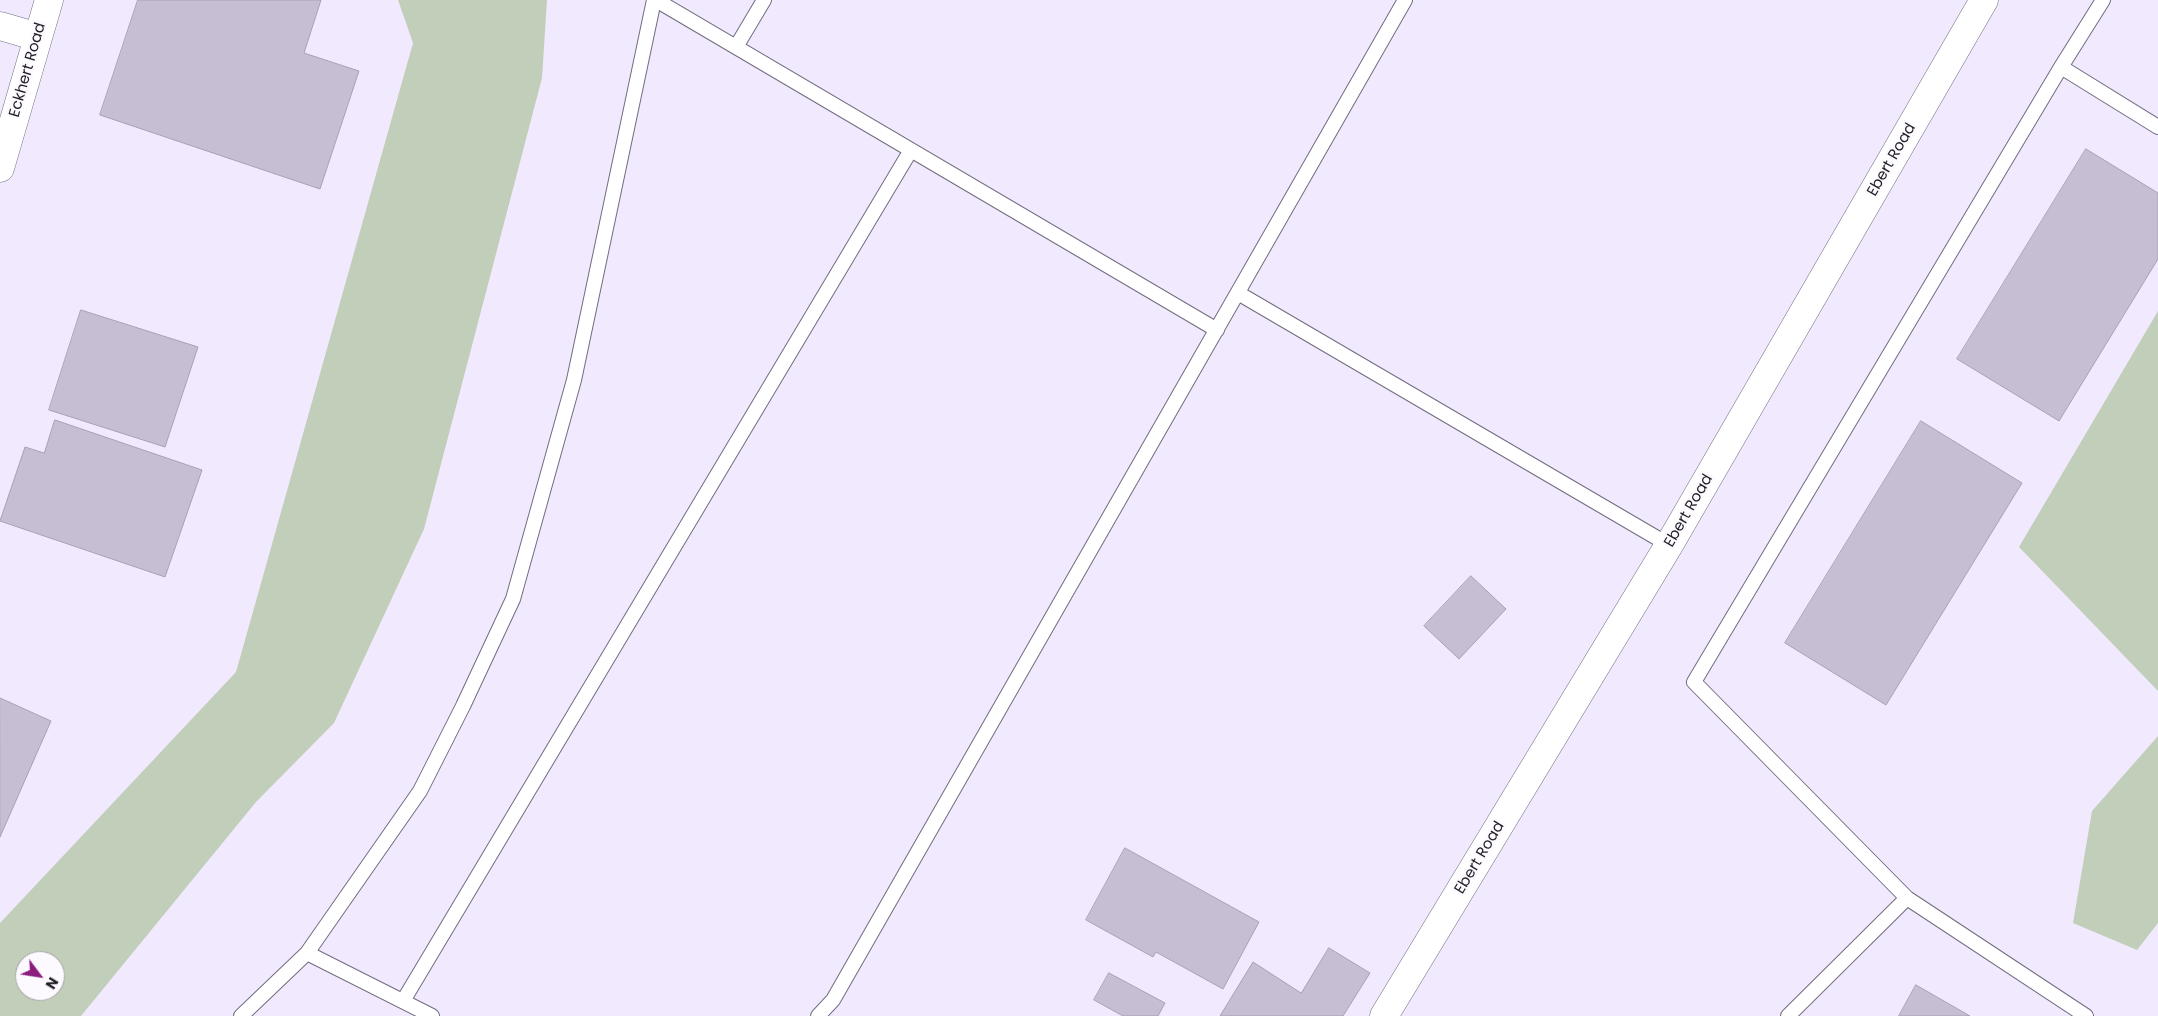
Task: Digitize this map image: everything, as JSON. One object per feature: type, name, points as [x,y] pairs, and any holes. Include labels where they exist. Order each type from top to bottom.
[{"type":"street","name":"Eckhert Road","points":[[0,168],[49,0]]},
{"type":"street","name":"Ebert Road","points":[[1384,1016],[1669,546],[1984,0]]},
{"type":"street","points":[[0,26],[38,37]]},
{"type":"lane","points":[[241,1016],[307,953],[420,791],[463,706],[513,598],[574,380],[655,0],[1217,330]]},
{"type":"lane","points":[[736,47],[764,0]]},
{"type":"lane","points":[[818,1016],[838,992],[1405,0]]},
{"type":"lane","points":[[2086,1016],[1907,898],[1694,682],[2061,67],[2103,0]]},
{"type":"lane","points":[[2061,67],[2158,127]]},
{"type":"lane","points":[[403,1001],[911,150]]},
{"type":"lane","points":[[1238,293],[1669,546]]},
{"type":"lane","points":[[1788,1016],[1907,898]]},
{"type":"lane","points":[[307,953],[432,1016]]},
{"type":"green space","points":[[398,0],[547,0],[542,78],[424,529],[334,723],[256,802],[81,1016],[0,1016],[0,923],[236,672],[413,43]]},
{"type":"green space","points":[[2158,311],[2158,691],[2019,547]]},
{"type":"green space","points":[[2158,736],[2158,923],[2137,950],[2073,923],[2092,811]]},
{"type":"building","points":[[138,0],[321,0],[304,53],[359,71],[320,189],[100,115]]},
{"type":"building","points":[[2086,149],[2158,193],[2158,259],[2059,421],[1957,359]]},
{"type":"building","points":[[81,310],[198,347],[165,447],[49,410]]},
{"type":"building","points":[[55,420],[202,470],[165,577],[0,521],[25,447],[44,453]]},
{"type":"building","points":[[1921,421],[2022,483],[1886,705],[1785,643]]},
{"type":"building","points":[[1471,576],[1506,609],[1459,659],[1424,626]]},
{"type":"building","points":[[0,698],[51,721],[0,837]]},
{"type":"building","points":[[1125,848],[1259,922],[1223,989],[1156,952],[1153,957],[1086,920]]},
{"type":"building","points":[[1329,948],[1370,973],[1343,1016],[1220,1016],[1253,962],[1301,993]]},
{"type":"building","points":[[1109,973],[1165,1003],[1158,1016],[1123,1016],[1094,1000]]},
{"type":"building","points":[[1916,985],[1970,1016],[1899,1016]]}]
